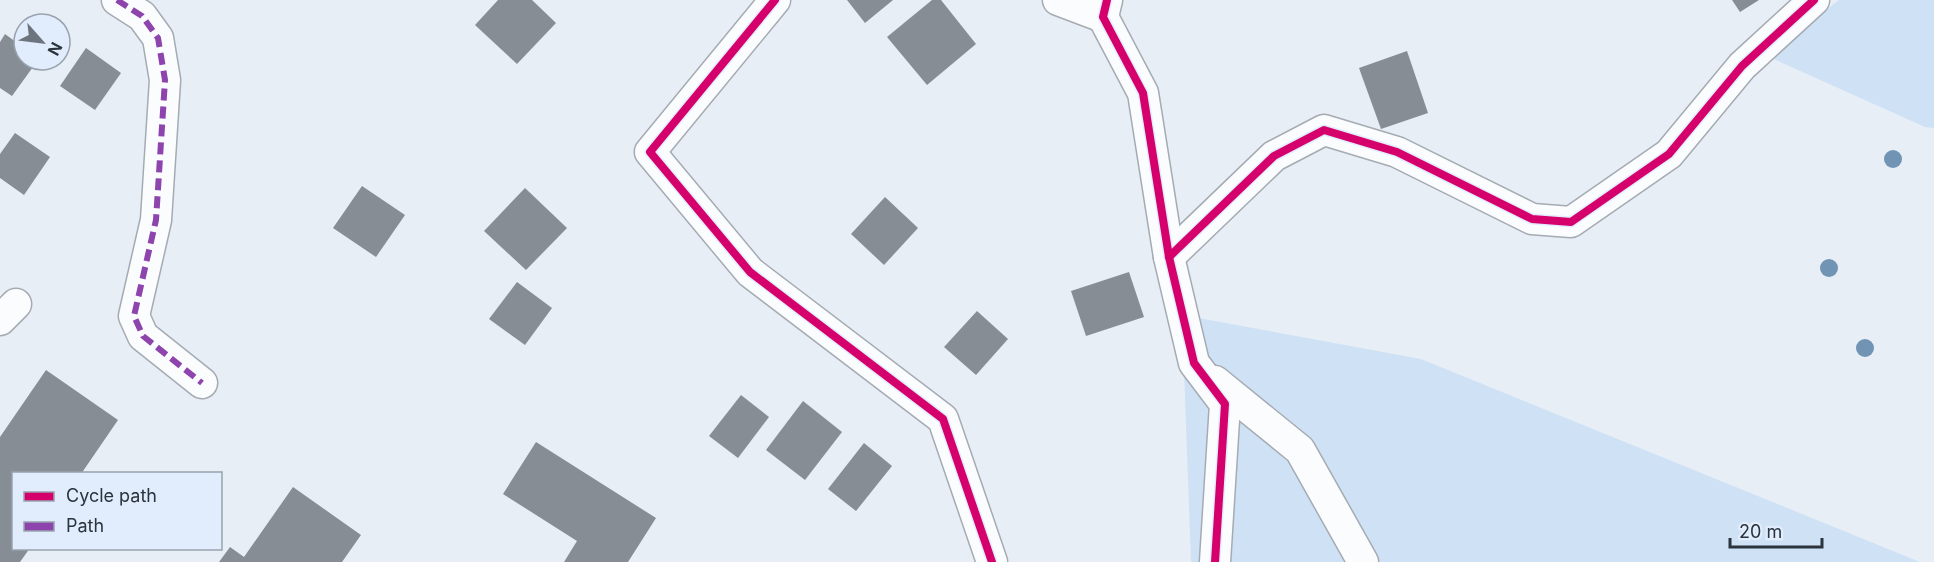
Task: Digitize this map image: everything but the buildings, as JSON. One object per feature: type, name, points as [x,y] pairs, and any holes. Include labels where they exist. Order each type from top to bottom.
[{"type":"street","points":[[117,0],[142,16],[158,38],[165,80],[156,220],[134,316],[143,336],[202,382]]},
{"type":"street","points":[[775,0],[650,153],[750,272],[943,419],[992,562]]},
{"type":"street","points":[[1058,0],[1105,9],[1143,93],[1169,257],[1194,363],[1225,405],[1215,562]]},
{"type":"street","points":[[1169,257],[1274,156],[1324,130],[1397,152],[1532,219],[1571,222],[1669,154],[1742,66],[1814,0]]},
{"type":"street","points":[[1194,363],[1300,450],[1363,562]]},
{"type":"shaded area","points":[[1839,0],[1934,0],[1934,128],[1925,127],[1767,56]]},
{"type":"shaded area","points":[[1182,315],[1421,359],[1920,562],[1191,562]]},
{"type":"marked path","points":[[117,0],[142,16],[158,38],[165,80],[156,220],[134,316],[143,336],[202,383]]},
{"type":"cycle path","points":[[775,0],[650,152],[750,272],[943,419],[992,562]]},
{"type":"cycle path","points":[[1107,0],[1103,17],[1143,93],[1169,257],[1194,363],[1225,404],[1215,562]]},
{"type":"cycle path","points":[[1169,257],[1274,156],[1324,130],[1397,152],[1532,219],[1571,222],[1669,154],[1742,66],[1814,0]]}]
